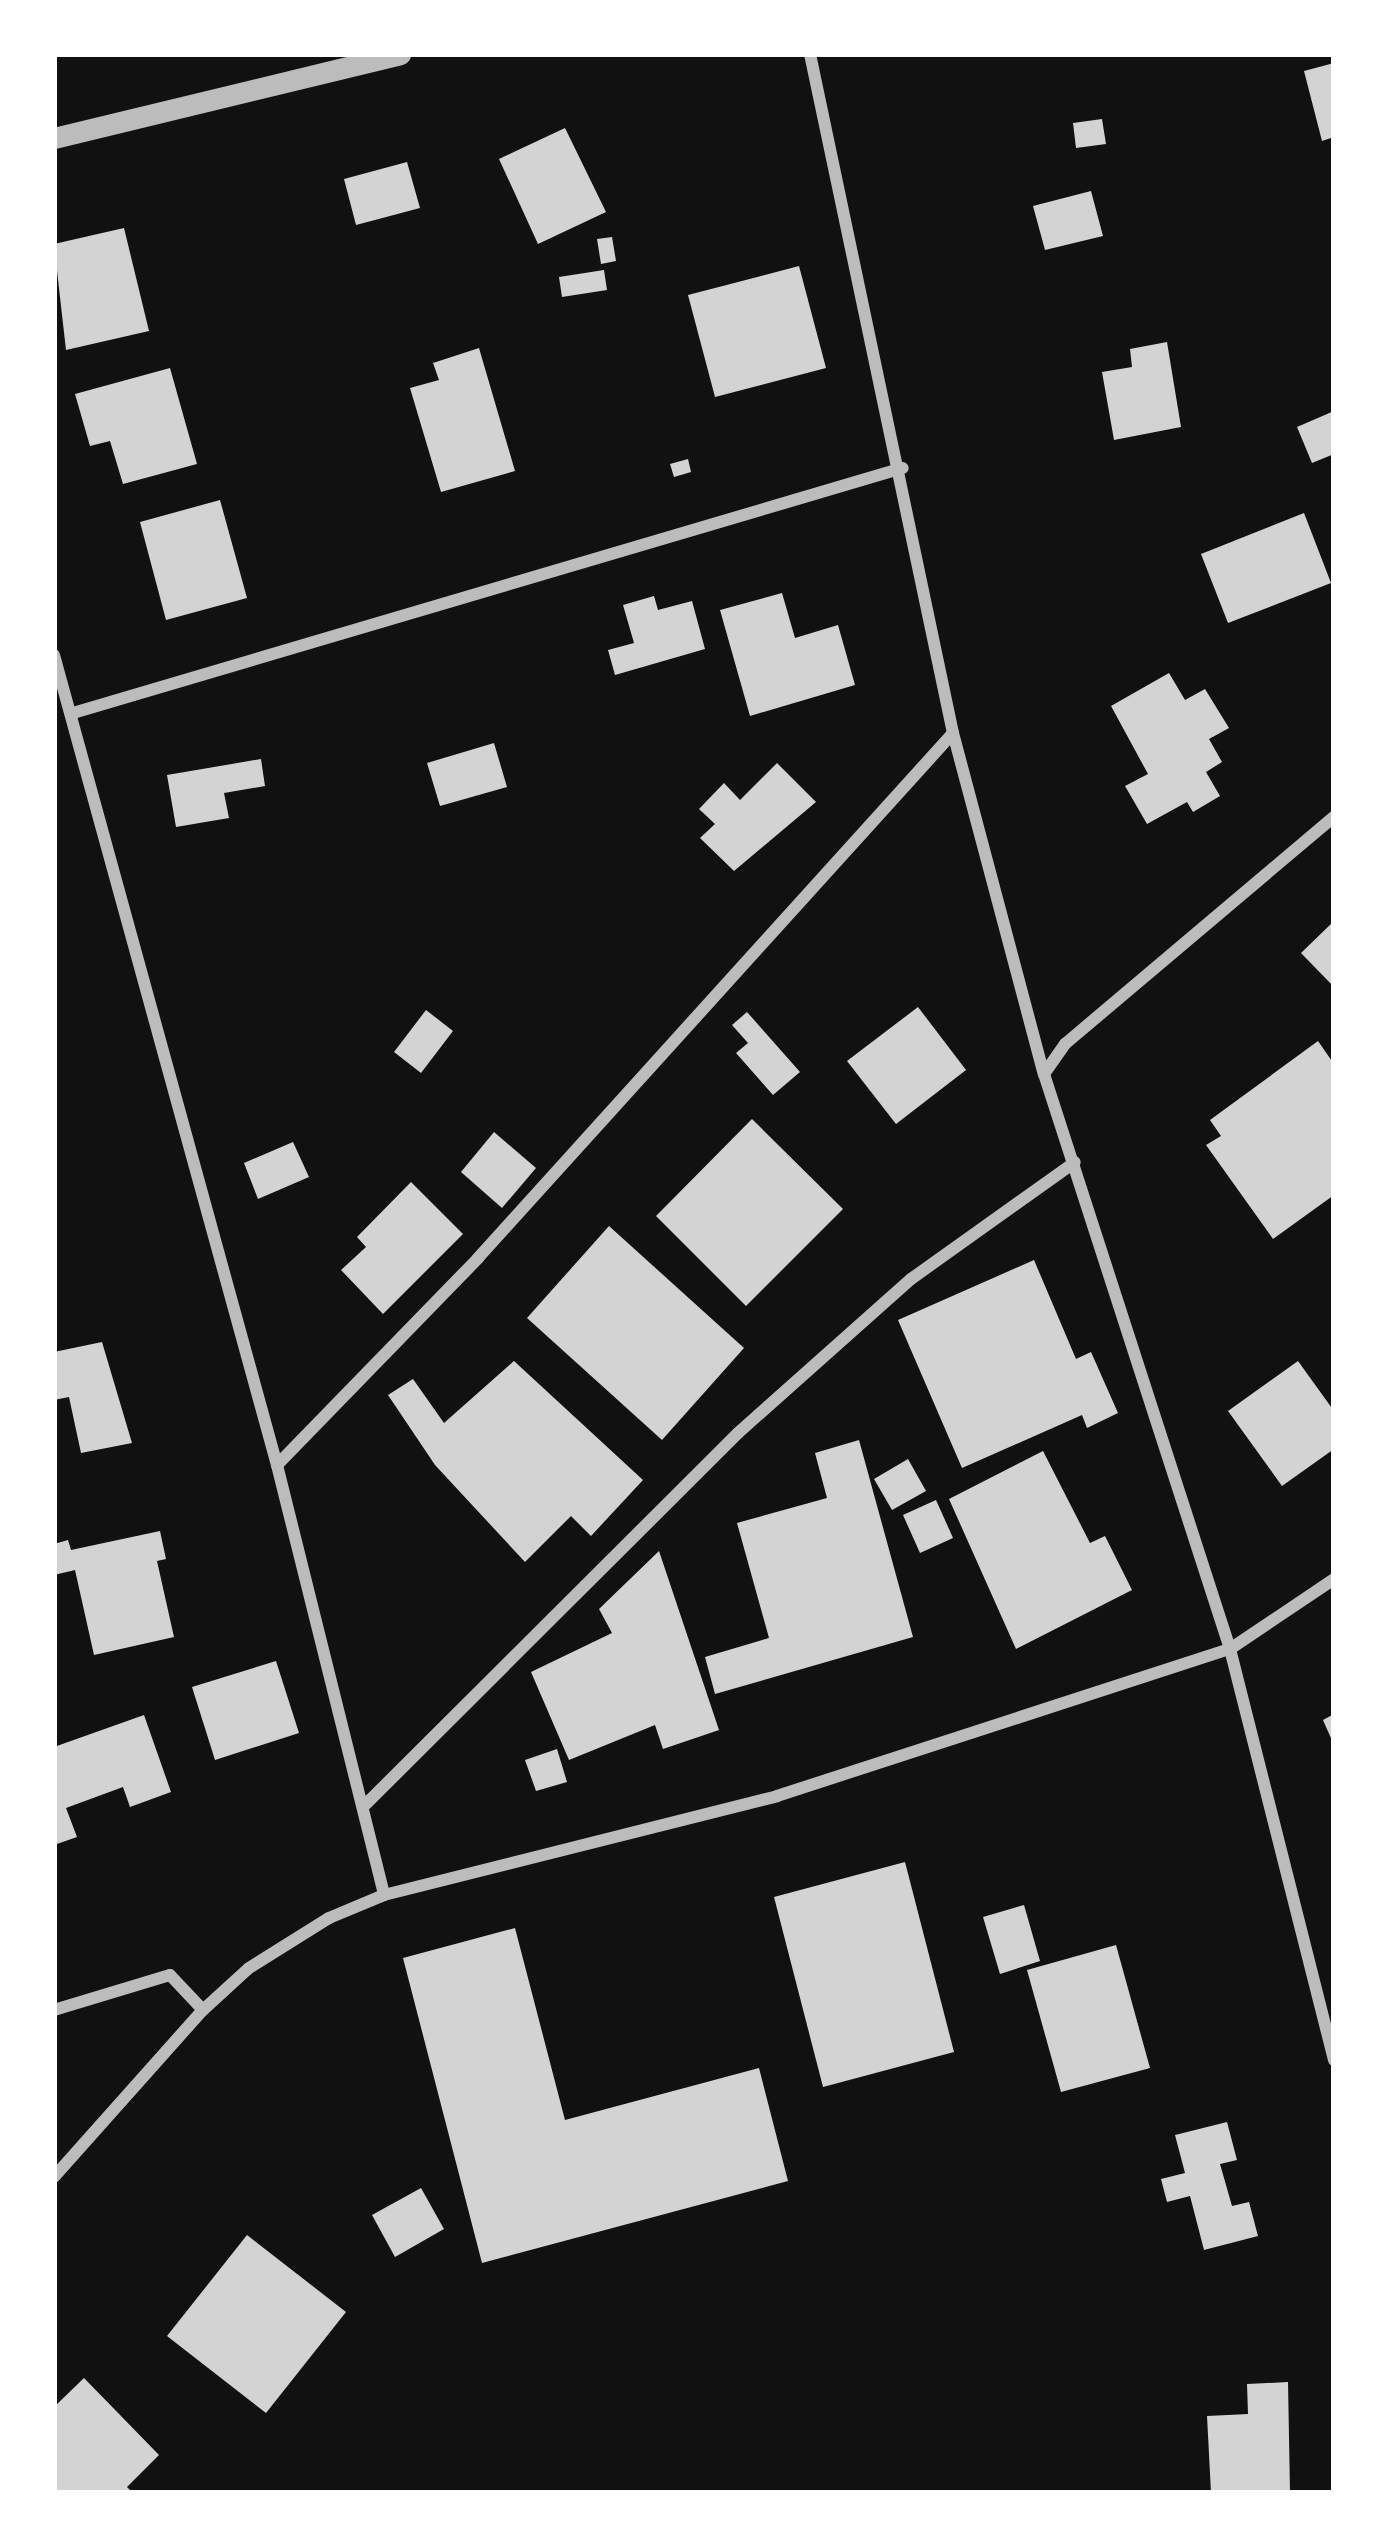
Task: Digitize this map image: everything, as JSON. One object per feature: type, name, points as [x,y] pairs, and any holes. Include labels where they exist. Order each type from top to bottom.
[{"type":"street","points":[[54,138],[400,54]]},
{"type":"street","points":[[810,54],[903,468],[953,733],[1044,1074],[1230,1649],[1334,2060]]},
{"type":"street","points":[[73,713],[903,468]]},
{"type":"street","points":[[54,655],[277,1465],[366,1804],[383,1895]]},
{"type":"street","points":[[277,1465],[478,1258],[953,733]]},
{"type":"street","points":[[1044,1074],[1065,1044],[1334,817]]},
{"type":"street","points":[[366,1804],[738,1433],[911,1280],[1076,1162]]},
{"type":"street","points":[[54,2177],[203,2010],[249,1968],[383,1895],[777,1796],[1230,1649],[1334,1580]]},
{"type":"street","points":[[54,2010],[170,1975],[203,2010]]},
{"type":"building","points":[[1334,63],[1334,137],[1322,141],[1304,71]]},
{"type":"building","points":[[1102,119],[1106,144],[1076,148],[1073,123]]},
{"type":"building","points":[[565,128],[606,212],[538,244],[499,159]]},
{"type":"building","points":[[407,162],[420,208],[356,225],[344,179]]},
{"type":"building","points":[[1091,191],[1103,236],[1045,250],[1033,206]]},
{"type":"building","points":[[124,228],[149,331],[66,350],[54,244]]},
{"type":"building","points":[[612,237],[616,261],[601,264],[597,239]]},
{"type":"building","points":[[799,266],[826,368],[715,397],[688,295]]},
{"type":"building","points":[[604,270],[607,290],[562,297],[559,277]]},
{"type":"building","points":[[1167,342],[1181,427],[1114,440],[1102,372],[1132,367],[1130,349]]},
{"type":"building","points":[[479,348],[515,471],[441,492],[410,388],[439,380],[433,363]]},
{"type":"building","points":[[170,368],[197,464],[123,484],[110,441],[90,446],[75,394]]},
{"type":"building","points":[[1334,411],[1334,454],[1312,463],[1297,427]]},
{"type":"building","points":[[688,459],[691,472],[674,477],[670,464]]},
{"type":"building","points":[[220,500],[247,598],[166,620],[140,522]]},
{"type":"building","points":[[1304,513],[1331,583],[1228,623],[1201,554]]},
{"type":"building","points":[[782,593],[795,638],[838,625],[855,685],[750,716],[720,610]]},
{"type":"building","points":[[654,596],[658,610],[692,601],[705,649],[615,675],[608,650],[634,643],[623,605]]},
{"type":"building","points":[[1169,673],[1185,700],[1205,689],[1229,728],[1209,739],[1222,762],[1206,772],[1220,796],[1193,812],[1187,802],[1147,824],[1125,786],[1148,774],[1111,706]]},
{"type":"building","points":[[494,743],[507,787],[440,806],[427,763]]},
{"type":"building","points":[[261,759],[265,786],[224,793],[229,818],[176,827],[167,775]]},
{"type":"building","points":[[777,763],[816,802],[734,871],[700,838],[715,824],[699,809],[724,783],[740,800]]},
{"type":"building","points":[[1334,921],[1334,987],[1301,953]]},
{"type":"building","points":[[918,1007],[966,1070],[896,1124],[847,1061]]},
{"type":"building","points":[[426,1010],[453,1031],[421,1073],[394,1052]]},
{"type":"building","points":[[747,1012],[800,1072],[773,1095],[736,1053],[748,1043],[732,1025]]},
{"type":"building","points":[[1318,1041],[1334,1064],[1334,1195],[1273,1239],[1206,1145],[1221,1136],[1210,1120]]},
{"type":"building","points":[[752,1119],[843,1209],[746,1306],[656,1216]]},
{"type":"building","points":[[494,1132],[536,1168],[502,1208],[461,1172]]},
{"type":"building","points":[[293,1142],[309,1177],[258,1199],[244,1163]]},
{"type":"building","points":[[411,1182],[463,1234],[383,1314],[341,1270],[366,1247],[357,1237]]},
{"type":"building","points":[[609,1226],[744,1348],[662,1440],[527,1318]]},
{"type":"building","points":[[1034,1260],[1076,1359],[1091,1352],[1118,1413],[1087,1428],[1082,1415],[962,1468],[898,1320]]},
{"type":"building","points":[[102,1342],[132,1443],[81,1453],[69,1397],[54,1400],[54,1352]]},
{"type":"building","points":[[514,1361],[643,1480],[591,1536],[571,1516],[525,1562],[435,1465],[388,1395],[413,1379],[444,1423]]},
{"type":"building","points":[[1298,1361],[1334,1411],[1334,1449],[1282,1486],[1228,1411]]},
{"type":"building","points":[[859,1440],[913,1637],[715,1694],[705,1657],[769,1638],[737,1523],[827,1498],[815,1453]]},
{"type":"building","points":[[1043,1451],[1090,1543],[1105,1536],[1132,1590],[1016,1649],[949,1499]]},
{"type":"building","points":[[908,1459],[926,1491],[892,1510],[874,1479]]},
{"type":"building","points":[[936,1500],[953,1538],[920,1553],[903,1515]]},
{"type":"building","points":[[160,1531],[166,1559],[157,1561],[174,1637],[94,1655],[75,1570],[54,1575],[54,1544],[68,1540],[71,1550]]},
{"type":"building","points":[[659,1551],[719,1730],[663,1749],[655,1725],[569,1760],[531,1672],[612,1633],[599,1609]]},
{"type":"building","points":[[276,1661],[299,1733],[215,1760],[192,1687]]},
{"type":"building","points":[[1334,1714],[1334,1745],[1323,1720]]},
{"type":"building","points":[[144,1715],[171,1792],[130,1807],[123,1787],[66,1808],[77,1837],[54,1845],[54,1747]]},
{"type":"building","points":[[557,1749],[567,1782],[536,1791],[525,1760]]},
{"type":"building","points":[[905,1862],[954,2052],[823,2087],[774,1897]]},
{"type":"building","points":[[1024,1905],[1040,1961],[1000,1974],[983,1917]]},
{"type":"building","points":[[515,1928],[565,2120],[759,2068],[788,2181],[482,2263],[403,1958]]},
{"type":"building","points":[[1116,1945],[1150,2068],[1061,2092],[1027,1970]]},
{"type":"building","points":[[1227,2122],[1237,2160],[1220,2164],[1232,2206],[1249,2202],[1258,2236],[1204,2250],[1190,2196],[1167,2202],[1161,2179],[1185,2173],[1175,2135]]},
{"type":"building","points":[[421,2188],[444,2229],[395,2257],[372,2215]]},
{"type":"building","points":[[247,2235],[346,2312],[266,2413],[167,2336]]},
{"type":"building","points":[[84,2378],[159,2455],[127,2487],[133,2493],[54,2493],[54,2407]]},
{"type":"building","points":[[1288,2382],[1290,2492],[1211,2493],[1207,2416],[1248,2414],[1247,2384]]}]
